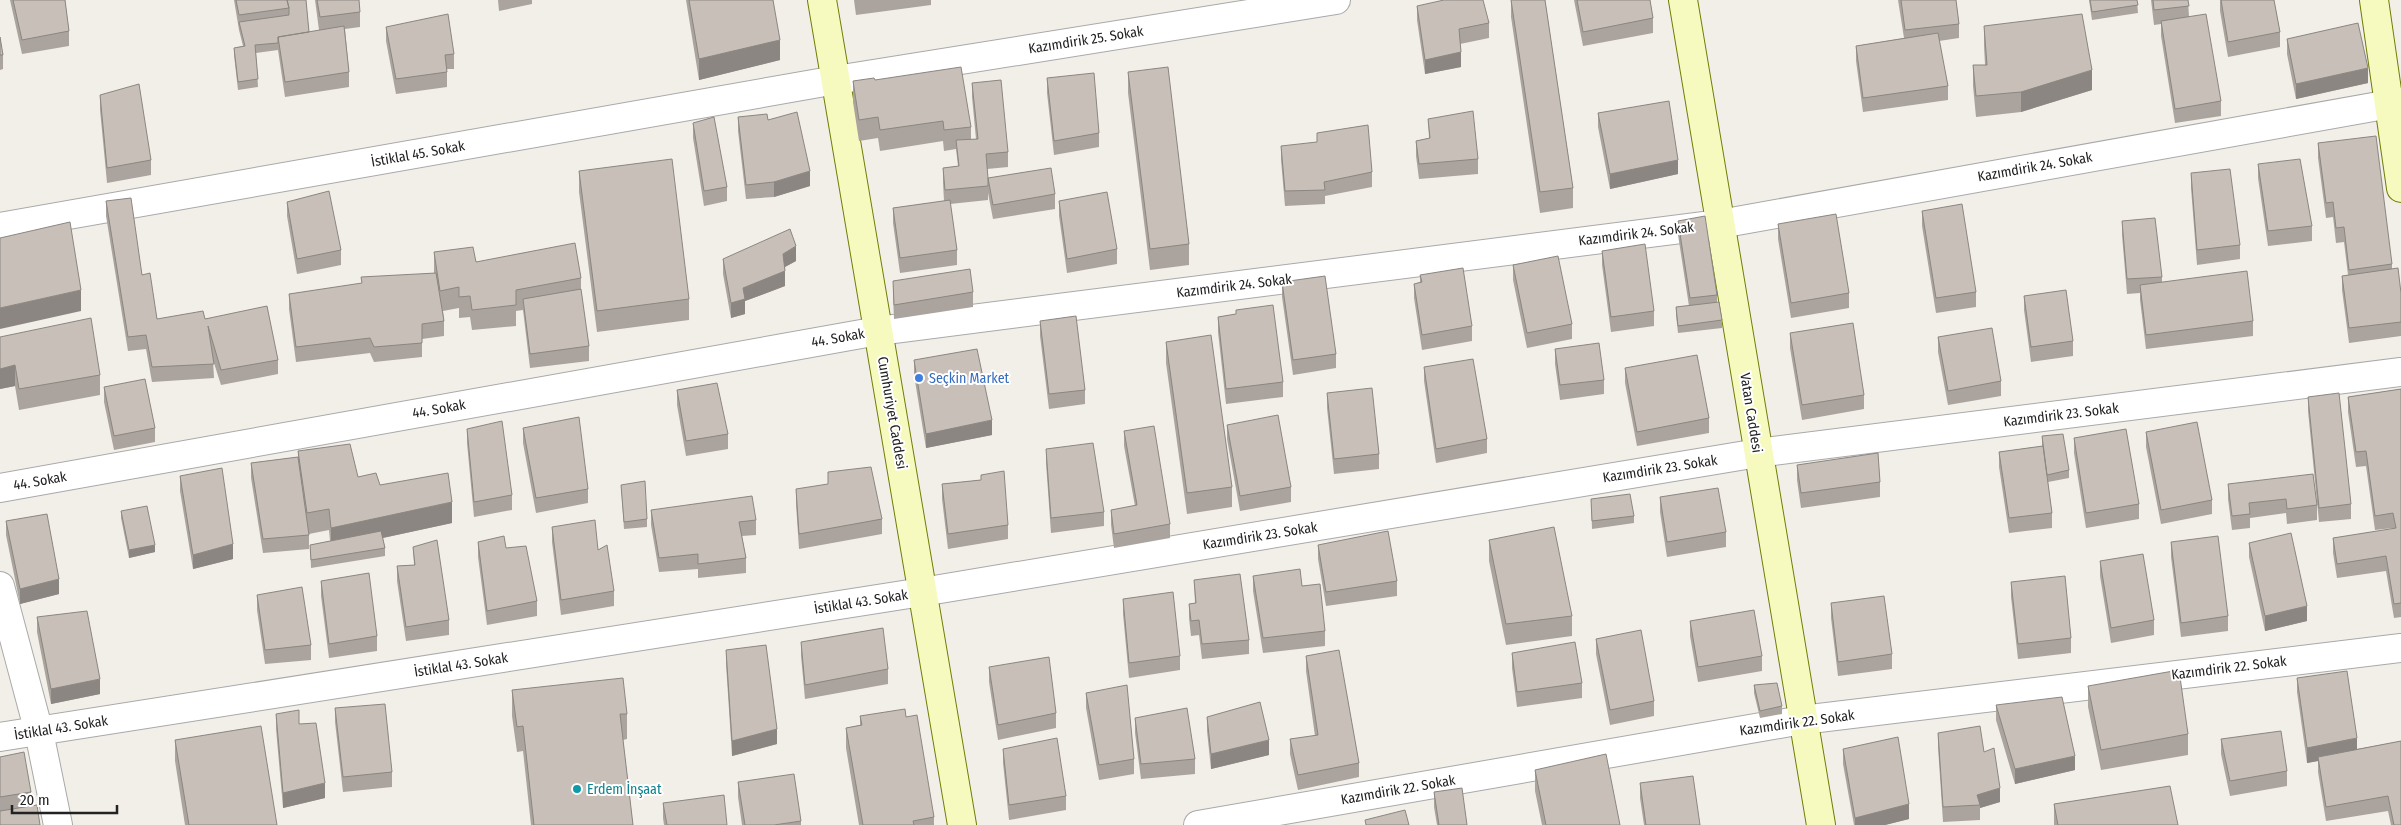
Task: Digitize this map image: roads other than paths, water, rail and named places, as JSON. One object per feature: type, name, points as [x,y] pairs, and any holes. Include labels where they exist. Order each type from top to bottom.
[{"type":"street","name":"Cumhuriyet Caddesi","points":[[822,0],[962,825]]},
{"type":"street","name":"Kazımdirik 25. Sokak","points":[[836,80],[1336,0]]},
{"type":"street","name":"Vatan Caddesi","points":[[1683,0],[1820,825]]},
{"type":"street","points":[[2374,0],[2395,103],[2401,188]]},
{"type":"street","name":"İstiklal 45. Sokak","points":[[0,227],[836,80]]},
{"type":"street","name":"Kazımdirik 24. Sokak","points":[[878,331],[1720,224],[2395,103]]},
{"type":"street","name":"44. Sokak","points":[[0,488],[878,331]]},
{"type":"street","name":"Kazımdirik 23. Sokak","points":[[922,592],[1758,453],[2401,372]]},
{"type":"street","points":[[0,586],[39,732],[58,825]]},
{"type":"street","name":"İstiklal 43. Sokak","points":[[0,737],[922,592]]},
{"type":"street","name":"Kazımdirik 22. Sokak","points":[[1198,825],[1802,720],[2401,648]]},
{"type":"place","name":"Seçkin Market","points":[[919,378]]},
{"type":"place","name":"Erdem İnşaat","points":[[577,789]]}]
